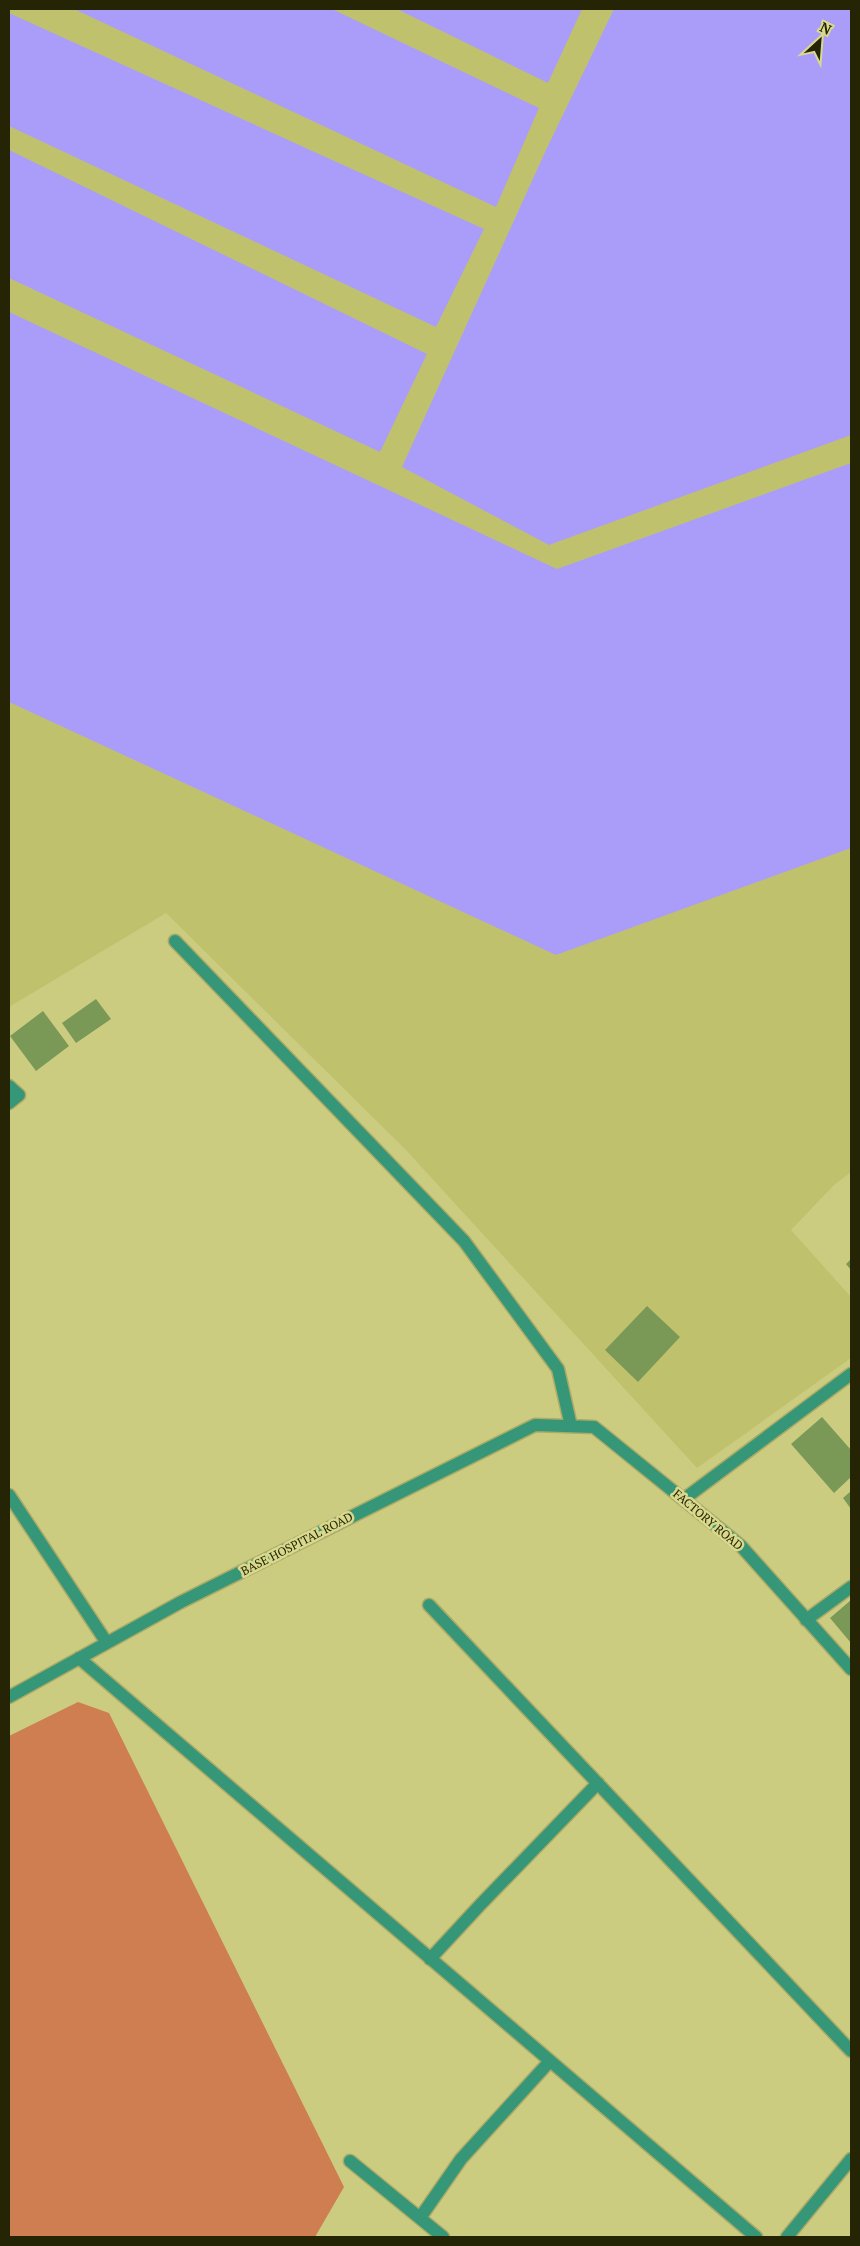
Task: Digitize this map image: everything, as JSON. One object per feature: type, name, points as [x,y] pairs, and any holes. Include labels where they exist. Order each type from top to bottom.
[{"type":"street","points":[[175,941],[464,1241],[558,1369],[571,1426]]},
{"type":"street","points":[[9,1086],[19,1095],[9,1103]]},
{"type":"street","points":[[684,1499],[851,1374]]},
{"type":"street","name":"BASE HOSPITAL ROAD","points":[[9,1697],[181,1602],[535,1425],[594,1427]]},
{"type":"street","name":"FACTORY ROAD","points":[[594,1427],[741,1546],[851,1670]]},
{"type":"street","points":[[9,1495],[107,1643]]},
{"type":"street","points":[[806,1620],[851,1587]]},
{"type":"street","points":[[429,1605],[851,2051]]},
{"type":"street","points":[[79,1658],[756,2237]]},
{"type":"street","points":[[430,1959],[598,1783]]},
{"type":"street","points":[[420,2218],[461,2159],[550,2061]]},
{"type":"street","points":[[787,2237],[851,2159]]},
{"type":"street","points":[[350,2161],[443,2237]]},
{"type":"shaded area","points":[[9,9],[851,9],[851,1172],[834,1185],[791,1230],[851,1297],[851,1358],[697,1468],[406,1150],[166,913],[9,1007]]},
{"type":"shaded area","points":[[74,9],[332,9],[539,108],[496,207]]},
{"type":"shaded area","points":[[397,9],[582,9],[548,83]]},
{"type":"shaded area","points":[[614,9],[851,9],[851,435],[549,545],[402,467],[546,150]]},
{"type":"shaded area","points":[[9,13],[484,229],[436,327],[9,126]]},
{"type":"shaded area","points":[[9,150],[427,354],[380,452],[9,278]]},
{"type":"shaded area","points":[[9,312],[557,569],[851,463],[851,848],[556,955],[9,702]]},
{"type":"shaded area","points":[[78,1702],[109,1713],[344,2187],[315,2237],[9,2237],[9,1736]]},
{"type":"building","points":[[96,999],[111,1019],[76,1043],[62,1023]]},
{"type":"building","points":[[43,1011],[69,1046],[36,1071],[10,1036]]},
{"type":"building","points":[[851,1259],[851,1270],[846,1264]]},
{"type":"building","points":[[647,1306],[680,1337],[638,1382],[605,1350]]},
{"type":"building","points":[[822,1417],[851,1450],[851,1477],[834,1493],[791,1444]]},
{"type":"building","points":[[851,1491],[851,1509],[843,1498]]},
{"type":"building","points":[[851,1600],[851,1643],[830,1618]]}]
